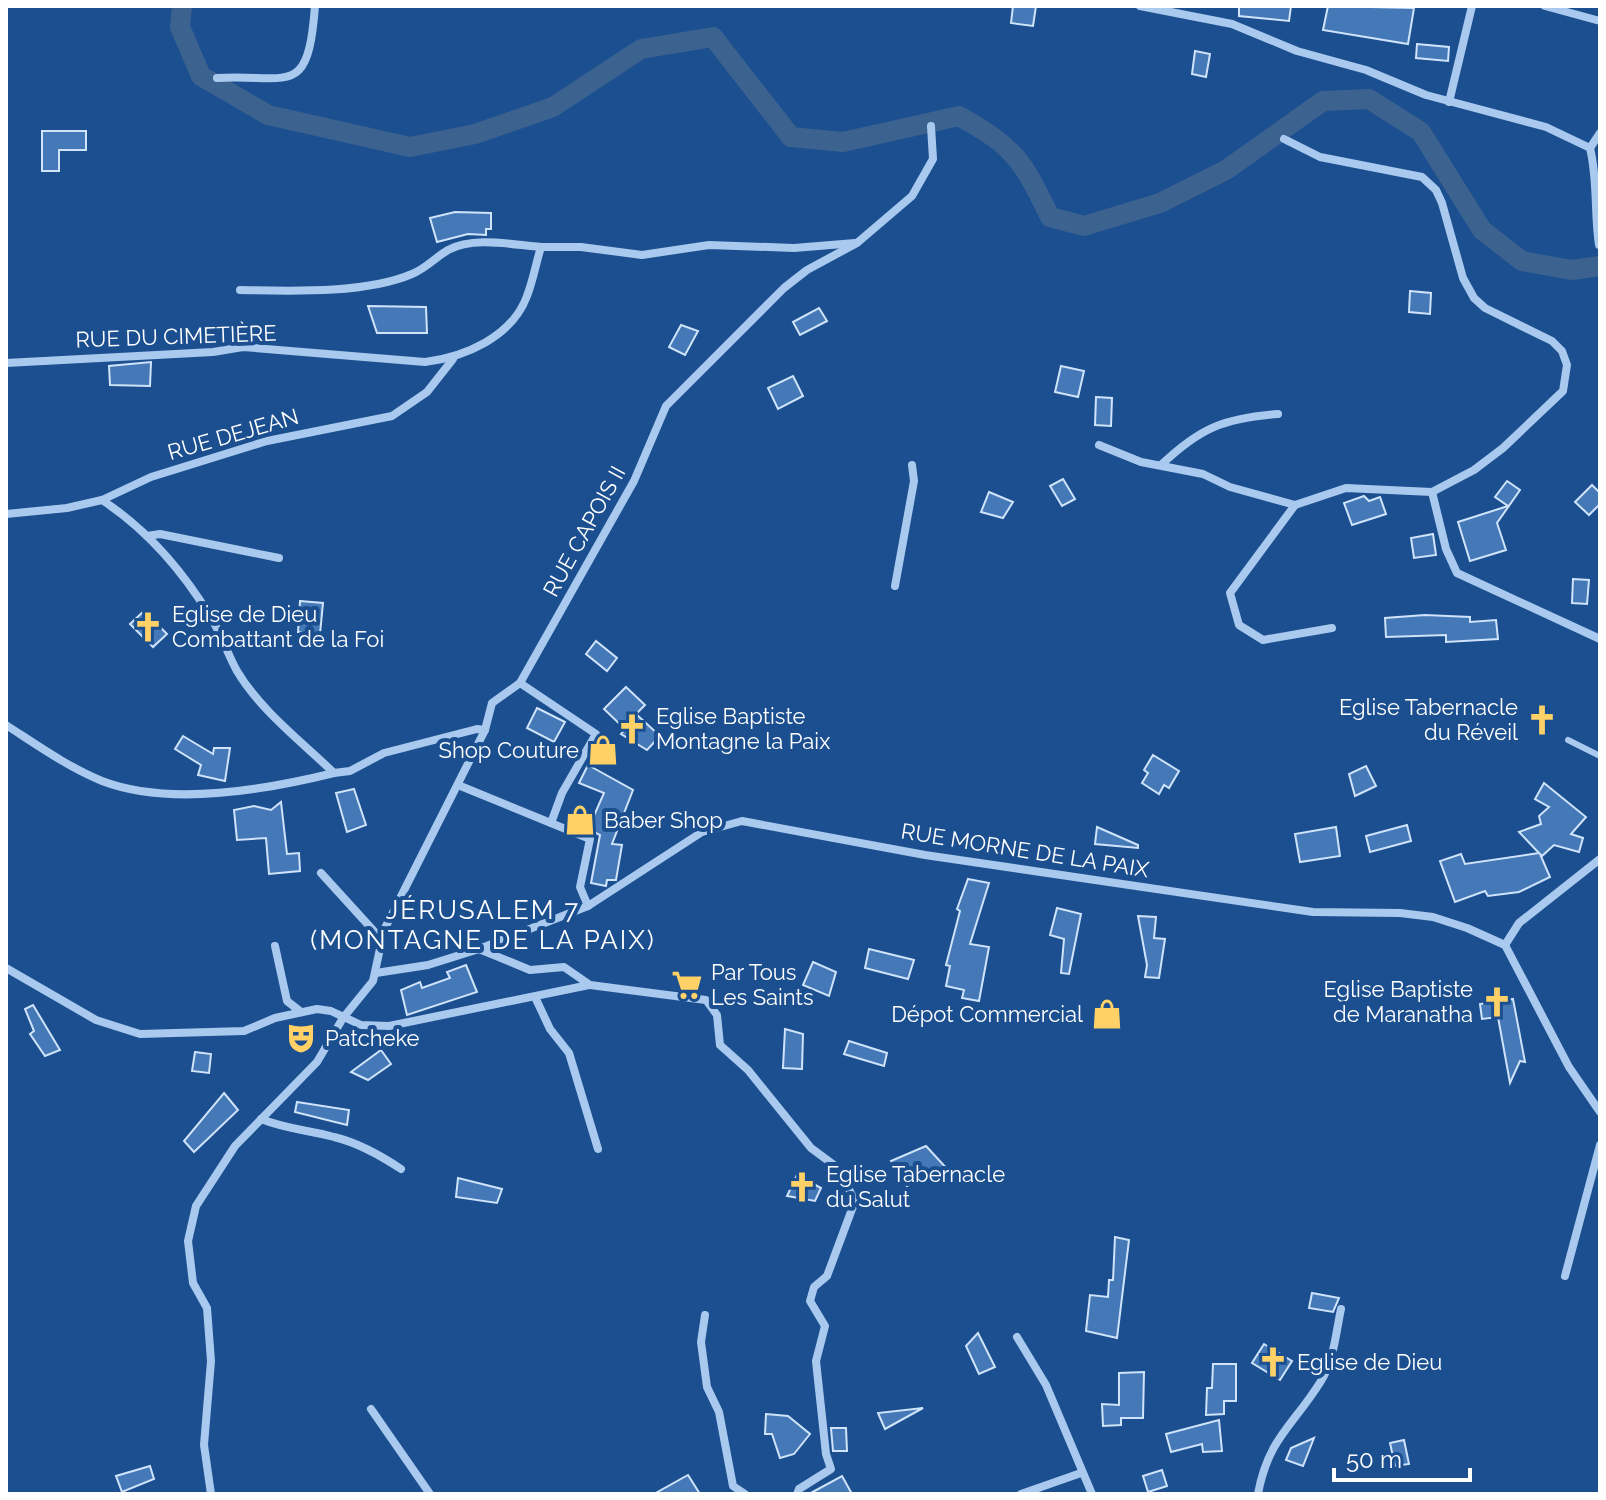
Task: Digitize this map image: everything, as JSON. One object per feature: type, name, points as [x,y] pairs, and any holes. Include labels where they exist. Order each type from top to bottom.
[{"type":"street","points":[[217,78],[249,76],[270,81],[292,77],[308,58],[315,6]]},
{"type":"street","points":[[1140,6],[1232,24],[1297,51],[1366,70],[1449,102],[1546,127],[1590,148]]},
{"type":"street","points":[[1449,102],[1472,6]]},
{"type":"street","points":[[1545,6],[1600,21]]},
{"type":"street","name":"RUE CAPOIS II","points":[[211,1494],[204,1445],[211,1361],[207,1308],[193,1283],[188,1241],[196,1206],[215,1173],[261,1119],[317,1062],[343,1018],[376,973],[382,940],[485,730],[492,703],[520,683],[634,481],[666,406],[784,288],[807,270],[857,243],[912,196],[933,159],[931,126]]},
{"type":"street","points":[[1599,245],[1596,217],[1598,182],[1590,148],[1600,133]]},
{"type":"street","points":[[1099,445],[1141,462],[1203,474],[1230,487],[1295,505],[1346,488],[1432,492],[1474,470],[1563,391],[1568,378],[1562,351],[1552,341],[1485,308],[1474,298],[1463,278],[1442,203],[1436,190],[1422,177],[1333,160],[1284,139]]},
{"type":"street","points":[[240,290],[297,291],[374,283],[413,274],[451,248],[479,243],[581,247],[642,255],[709,245],[794,248],[857,243]]},
{"type":"street","name":"RUE DU CIMETIÈRE","points":[[6,363],[213,352],[243,347],[425,362],[453,359],[505,328],[527,299],[541,247]]},
{"type":"street","name":"RUE DEJEAN","points":[[6,514],[67,508],[102,500],[151,477],[267,441],[392,416],[427,392],[453,359]]},
{"type":"street","points":[[1161,465],[1183,444],[1212,425],[1239,417],[1278,414]]},
{"type":"street","points":[[895,586],[914,481],[912,465]]},
{"type":"street","points":[[1432,492],[1446,549],[1457,573],[1600,639]]},
{"type":"street","points":[[102,500],[133,520],[180,572],[210,615],[236,670],[255,695],[334,773]]},
{"type":"street","points":[[1295,505],[1230,593],[1239,625],[1263,640],[1332,628]]},
{"type":"street","points":[[147,536],[160,534],[279,558]]},
{"type":"street","points":[[520,683],[596,734],[562,793],[551,823]]},
{"type":"street","points":[[6,725],[80,771],[138,791],[275,788],[350,771],[384,753],[477,729],[485,730]]},
{"type":"street","points":[[458,785],[590,839],[580,887],[588,906]]},
{"type":"street","name":"RUE MORNE DE LA PAIX","points":[[376,973],[428,965],[479,949],[588,906],[702,832],[742,821],[925,855],[1313,912],[1400,913],[1433,917],[1505,945]]},
{"type":"street","points":[[1600,859],[1519,923],[1505,945],[1569,1067],[1600,1112]]},
{"type":"street","points":[[321,873],[382,940]]},
{"type":"street","points":[[275,946],[287,1001],[301,1012]]},
{"type":"street","points":[[479,949],[530,970],[564,967],[590,985]]},
{"type":"street","points":[[6,968],[96,1020],[140,1034],[244,1031],[301,1012],[331,1011],[361,1025],[389,1026],[590,985],[706,1000],[717,1015],[720,1045],[748,1070],[811,1148],[838,1168],[855,1201],[827,1276],[814,1287],[810,1301],[825,1326],[816,1361],[826,1454],[831,1469],[799,1489],[797,1494]]},
{"type":"street","points":[[535,997],[550,1029],[569,1053],[598,1149]]},
{"type":"street","points":[[261,1119],[291,1131],[334,1137],[373,1151],[401,1169]]},
{"type":"street","points":[[1565,1276],[1600,1145]]},
{"type":"street","points":[[1258,1494],[1273,1445],[1321,1381],[1331,1360],[1341,1309]]},
{"type":"street","points":[[705,1315],[701,1342],[707,1387],[719,1412],[733,1490],[745,1494]]},
{"type":"street","points":[[1017,1337],[1046,1385],[1092,1494]]},
{"type":"street","points":[[371,1409],[430,1494]]},
{"type":"street","points":[[1021,1494],[1081,1473]]},
{"type":"lane","points":[[1568,740],[1600,756]]},
{"type":"building","points":[[1013,6],[1036,6],[1033,26],[1011,23]]},
{"type":"building","points":[[1239,6],[1291,6],[1289,21],[1239,16]]},
{"type":"building","points":[[1328,6],[1414,8],[1408,44],[1323,30]]},
{"type":"building","points":[[1417,44],[1449,47],[1448,61],[1416,58]]},
{"type":"building","points":[[1195,51],[1210,54],[1206,77],[1192,74]]},
{"type":"building","points":[[42,131],[86,131],[86,150],[59,150],[59,171],[42,171]]},
{"type":"building","points":[[455,212],[491,213],[491,229],[486,229],[486,235],[468,234],[437,242],[430,218]]},
{"type":"building","points":[[1410,291],[1431,293],[1430,314],[1409,312]]},
{"type":"building","points":[[368,306],[426,307],[427,333],[377,333]]},
{"type":"building","points":[[819,308],[827,321],[800,335],[793,322]]},
{"type":"building","points":[[681,325],[698,331],[685,355],[669,347]]},
{"type":"building","points":[[151,362],[150,386],[110,385],[109,366]]},
{"type":"building","points":[[1061,366],[1084,371],[1078,397],[1055,392]]},
{"type":"building","points":[[793,376],[803,396],[778,409],[768,388]]},
{"type":"building","points":[[1096,397],[1112,398],[1111,426],[1095,425]]},
{"type":"building","points":[[1063,479],[1075,499],[1062,506],[1050,486]]},
{"type":"building","points":[[1507,481],[1520,490],[1497,523],[1506,550],[1470,561],[1458,522],[1508,506],[1495,497]]},
{"type":"building","points":[[1592,485],[1600,493],[1600,504],[1589,515],[1575,502]]},
{"type":"building","points":[[989,492],[1013,502],[1003,518],[981,512]]},
{"type":"building","points":[[1364,496],[1369,501],[1380,497],[1386,514],[1352,525],[1344,503]]},
{"type":"building","points":[[1433,534],[1436,555],[1414,558],[1411,538]]},
{"type":"building","points":[[1573,579],[1589,580],[1587,604],[1572,603]]},
{"type":"building","points":[[300,601],[323,603],[320,634],[298,632]]},
{"type":"building","points":[[144,611],[167,634],[153,647],[130,624]]},
{"type":"building","points":[[1425,615],[1470,617],[1470,622],[1496,620],[1498,639],[1446,642],[1446,635],[1386,637],[1385,618]]},
{"type":"building","points":[[596,641],[617,658],[607,671],[586,654]]},
{"type":"building","points":[[626,687],[645,705],[636,714],[660,736],[647,750],[621,734],[625,729],[604,709]]},
{"type":"building","points":[[537,708],[565,722],[554,742],[527,728]]},
{"type":"building","points":[[183,736],[213,754],[214,748],[230,748],[225,781],[198,775],[201,765],[175,749]]},
{"type":"building","points":[[1153,755],[1179,771],[1169,788],[1164,785],[1159,794],[1142,783],[1148,773],[1144,770]]},
{"type":"building","points":[[588,765],[633,790],[612,844],[622,845],[616,880],[607,880],[606,886],[591,883],[600,835],[588,829],[604,793],[579,783]]},
{"type":"building","points":[[1366,766],[1376,786],[1355,796],[1349,774]]},
{"type":"building","points":[[1544,783],[1586,817],[1571,834],[1583,838],[1579,852],[1554,845],[1542,856],[1540,854],[1550,877],[1519,892],[1488,896],[1485,891],[1455,902],[1440,861],[1461,854],[1465,864],[1539,853],[1519,832],[1541,824],[1539,816],[1549,807],[1535,799]]},
{"type":"building","points":[[354,789],[366,825],[347,832],[336,793]]},
{"type":"building","points":[[281,802],[287,854],[299,853],[300,871],[269,874],[266,838],[237,840],[234,810],[254,806],[271,810]]},
{"type":"building","points":[[1407,825],[1411,841],[1370,852],[1366,836]]},
{"type":"building","points":[[1097,827],[1138,845],[1138,848],[1095,844]]},
{"type":"building","points":[[1336,827],[1340,856],[1300,862],[1295,834]]},
{"type":"building","points":[[968,879],[989,883],[970,944],[989,947],[979,1001],[962,998],[964,990],[946,986],[950,966],[946,965],[960,911],[957,909]]},
{"type":"building","points":[[1057,908],[1081,914],[1069,974],[1061,973],[1064,939],[1050,935]]},
{"type":"building","points":[[1138,916],[1156,917],[1154,938],[1165,939],[1159,978],[1145,977],[1147,965]]},
{"type":"building","points":[[869,949],[914,960],[908,979],[865,968]]},
{"type":"building","points":[[813,962],[836,972],[829,996],[803,985]]},
{"type":"building","points":[[466,965],[477,992],[407,1015],[401,990],[420,982],[422,988],[450,978],[447,972]]},
{"type":"building","points":[[1513,999],[1525,1062],[1520,1061],[1510,1083],[1498,1017],[1482,1019],[1480,1004]]},
{"type":"building","points":[[33,1005],[60,1050],[45,1056],[30,1034],[34,1031],[25,1009]]},
{"type":"building","points":[[785,1029],[803,1034],[802,1069],[783,1068]]},
{"type":"building","points":[[849,1041],[887,1053],[884,1066],[844,1054]]},
{"type":"building","points":[[381,1050],[391,1064],[368,1080],[351,1072]]},
{"type":"building","points":[[195,1052],[211,1054],[209,1073],[192,1071]]},
{"type":"building","points":[[224,1093],[238,1110],[194,1152],[184,1141]]},
{"type":"building","points":[[297,1102],[349,1110],[347,1125],[295,1112]]},
{"type":"building","points":[[926,1146],[950,1172],[940,1182],[928,1172],[907,1186],[891,1161]]},
{"type":"building","points":[[797,1175],[821,1188],[815,1201],[787,1196]]},
{"type":"building","points":[[458,1178],[502,1189],[497,1203],[456,1197]]},
{"type":"building","points":[[1115,1237],[1129,1240],[1117,1338],[1086,1331],[1090,1295],[1108,1297],[1109,1280],[1113,1280]]},
{"type":"building","points":[[1312,1293],[1339,1298],[1333,1312],[1309,1308]]},
{"type":"building","points":[[978,1333],[995,1367],[979,1374],[966,1346]]},
{"type":"building","points":[[1264,1344],[1292,1361],[1280,1380],[1252,1363]]},
{"type":"building","points":[[1213,1364],[1236,1364],[1236,1401],[1224,1401],[1224,1414],[1206,1415],[1207,1388],[1212,1388]]},
{"type":"building","points":[[1144,1372],[1143,1418],[1121,1418],[1121,1425],[1103,1426],[1102,1404],[1119,1405],[1119,1373]]},
{"type":"building","points":[[923,1408],[885,1429],[878,1413]]},
{"type":"building","points":[[766,1414],[788,1416],[810,1434],[794,1454],[780,1458],[772,1434],[765,1434]]},
{"type":"building","points":[[1219,1420],[1222,1451],[1203,1452],[1202,1444],[1171,1452],[1166,1434]]},
{"type":"building","points":[[831,1428],[846,1428],[847,1451],[833,1451]]},
{"type":"building","points":[[1314,1438],[1303,1466],[1286,1460],[1291,1448]]},
{"type":"building","points":[[1404,1440],[1409,1464],[1395,1466],[1390,1443]]},
{"type":"building","points":[[150,1466],[154,1479],[122,1492],[116,1476]]},
{"type":"building","points":[[1162,1470],[1167,1486],[1148,1492],[1143,1476]]},
{"type":"building","points":[[688,1475],[700,1494],[654,1494]]},
{"type":"building","points":[[842,1476],[852,1494],[809,1494]]},
{"type":"waterway","points":[[182,6],[180,27],[201,76],[268,115],[410,147],[475,134],[553,107],[641,49],[713,37],[791,137],[843,142],[959,116],[993,137],[1015,157],[1050,217],[1084,226],[1160,203],[1226,170],[1323,101],[1369,99],[1421,132],[1482,230],[1522,261],[1572,270],[1600,266]]},
{"type":"place","name":"Eglise de Dieu Combattant de la Foi","points":[[148,627]]},
{"type":"place","name":"Eglise Tabernacle du Réveil","points":[[1542,720]]},
{"type":"place","name":"Eglise Baptiste Montagne la Paix","points":[[632,729]]},
{"type":"place","name":"Shop Couture","points":[[603,750]]},
{"type":"place","name":"Baber Shop","points":[[580,820]]},
{"type":"place","name":"Par Tous Les Saints","points":[[687,985]]},
{"type":"place","name":"Eglise Baptiste de Maranatha","points":[[1497,1002]]},
{"type":"place","name":"Dépot Commercial","points":[[1107,1014]]},
{"type":"place","name":"Patcheke","points":[[301,1038]]},
{"type":"place","name":"Eglise Tabernacle du Salut","points":[[802,1187]]},
{"type":"place","name":"Eglise de Dieu","points":[[1273,1362]]},
{"type":"district","name":"JÉRUSALEM 7 (MONTAGNE DE LA PAIX)","points":[[483,925]]}]
